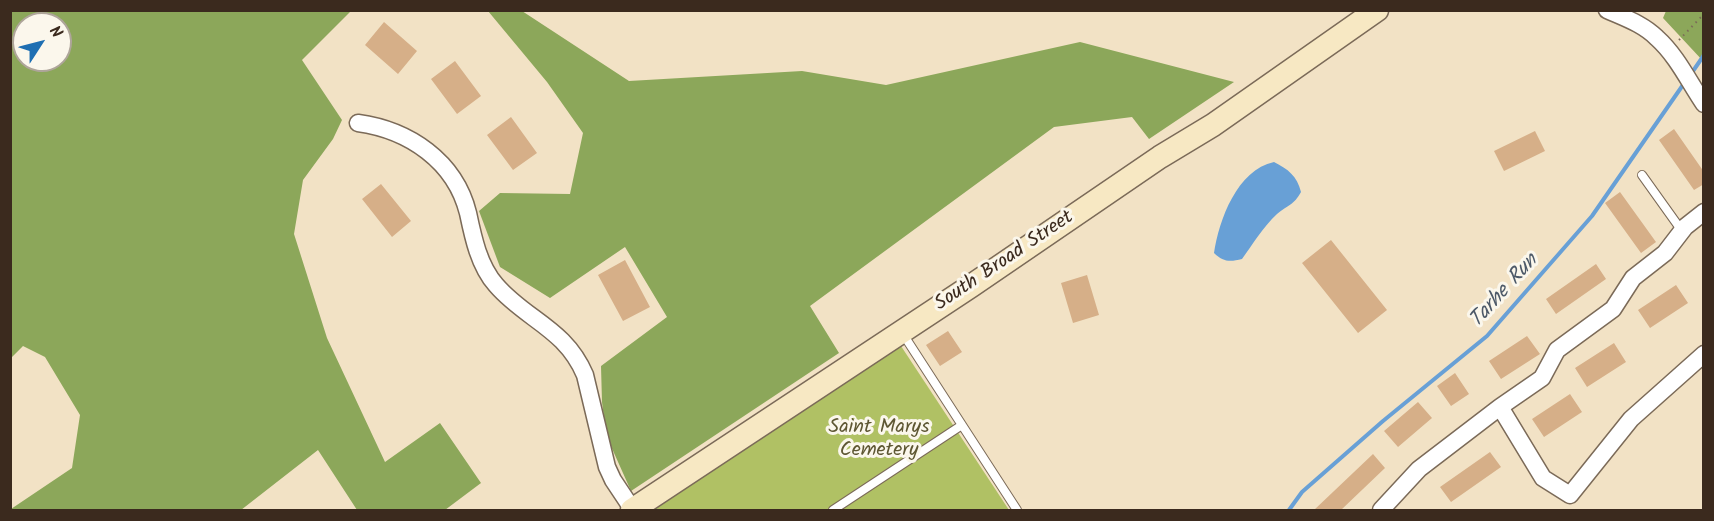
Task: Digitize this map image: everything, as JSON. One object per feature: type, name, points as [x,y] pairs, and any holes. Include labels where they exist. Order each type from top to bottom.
[{"type":"street","name":"South Broad Street","points":[[633,510],[971,286],[1160,157],[1213,125],[1377,10]]},
{"type":"street","points":[[1607,10],[1644,27],[1657,37],[1704,104]]},
{"type":"street","points":[[358,123],[377,126],[412,140],[441,163],[453,177],[462,193],[477,249],[494,283],[507,297],[556,333],[571,348],[581,364],[607,467],[633,510]]},
{"type":"street","points":[[1381,510],[1419,469],[1542,378],[1557,350],[1613,309],[1633,278],[1665,253],[1682,231],[1704,212]]},
{"type":"street","points":[[1500,407],[1543,478],[1570,495],[1631,419],[1704,354]]},
{"type":"lane","points":[[1642,175],[1682,231]]},
{"type":"lane","points":[[901,331],[1017,510]]},
{"type":"lane","points":[[833,510],[962,425]]},
{"type":"path","points":[[1669,51],[1704,14]]},
{"type":"green space","points":[[11,10],[351,11],[302,60],[342,120],[333,139],[303,180],[294,234],[327,338],[385,462],[440,423],[481,483],[445,510],[357,510],[318,450],[241,510],[11,510],[72,468],[80,415],[45,357],[23,346],[11,358]]},
{"type":"green space","points":[[488,11],[522,11],[629,81],[802,71],[886,85],[1080,42],[1234,82],[1149,139],[1132,117],[1054,127],[810,306],[839,353],[631,491],[606,435],[601,366],[667,317],[625,247],[550,298],[500,267],[479,211],[500,193],[570,194],[583,133],[547,82]]},
{"type":"green space","points":[[1666,11],[1703,11],[1703,61],[1663,18]]},
{"type":"green space","name":"Saint Marys Cemetery","points":[[899,343],[1009,510],[648,510]]},
{"type":"water","points":[[1274,162],[1291,174],[1301,192],[1267,224],[1242,259],[1230,261],[1220,258],[1214,253],[1216,240],[1232,198],[1250,175]]},
{"type":"building","points":[[384,22],[417,51],[398,74],[365,45]]},
{"type":"building","points":[[455,61],[481,96],[457,114],[431,79]]},
{"type":"building","points":[[511,117],[537,153],[513,170],[487,135]]},
{"type":"building","points":[[1674,129],[1704,172],[1704,184],[1694,190],[1659,140]]},
{"type":"building","points":[[1535,131],[1545,151],[1504,171],[1494,151]]},
{"type":"building","points":[[381,184],[411,221],[392,237],[362,199]]},
{"type":"building","points":[[1620,192],[1656,242],[1641,253],[1605,203]]},
{"type":"building","points":[[1331,240],[1387,310],[1358,333],[1302,263]]},
{"type":"building","points":[[625,260],[650,307],[623,321],[598,275]]},
{"type":"building","points":[[1596,264],[1606,279],[1556,314],[1546,299]]},
{"type":"building","points":[[1087,275],[1099,315],[1073,323],[1061,283]]},
{"type":"building","points":[[1676,285],[1688,303],[1650,328],[1638,310]]},
{"type":"building","points":[[948,331],[962,352],[940,366],[926,345]]},
{"type":"building","points":[[1527,336],[1540,354],[1501,379],[1489,361]]},
{"type":"building","points":[[1614,343],[1626,362],[1587,387],[1575,368]]},
{"type":"building","points":[[1455,373],[1469,394],[1451,406],[1437,386]]},
{"type":"building","points":[[1570,394],[1582,412],[1544,437],[1532,419]]},
{"type":"building","points":[[1418,402],[1432,418],[1398,447],[1384,431]]},
{"type":"building","points":[[1490,452],[1501,467],[1451,502],[1440,487]]},
{"type":"building","points":[[1373,454],[1385,468],[1341,510],[1314,510]]},
{"type":"waterway","name":"Tarhe Run","points":[[1691,74],[1704,55]]},
{"type":"waterway","name":"Tarhe Run","points":[[1289,510],[1302,492],[1383,421],[1487,336],[1592,216],[1685,82]]}]
